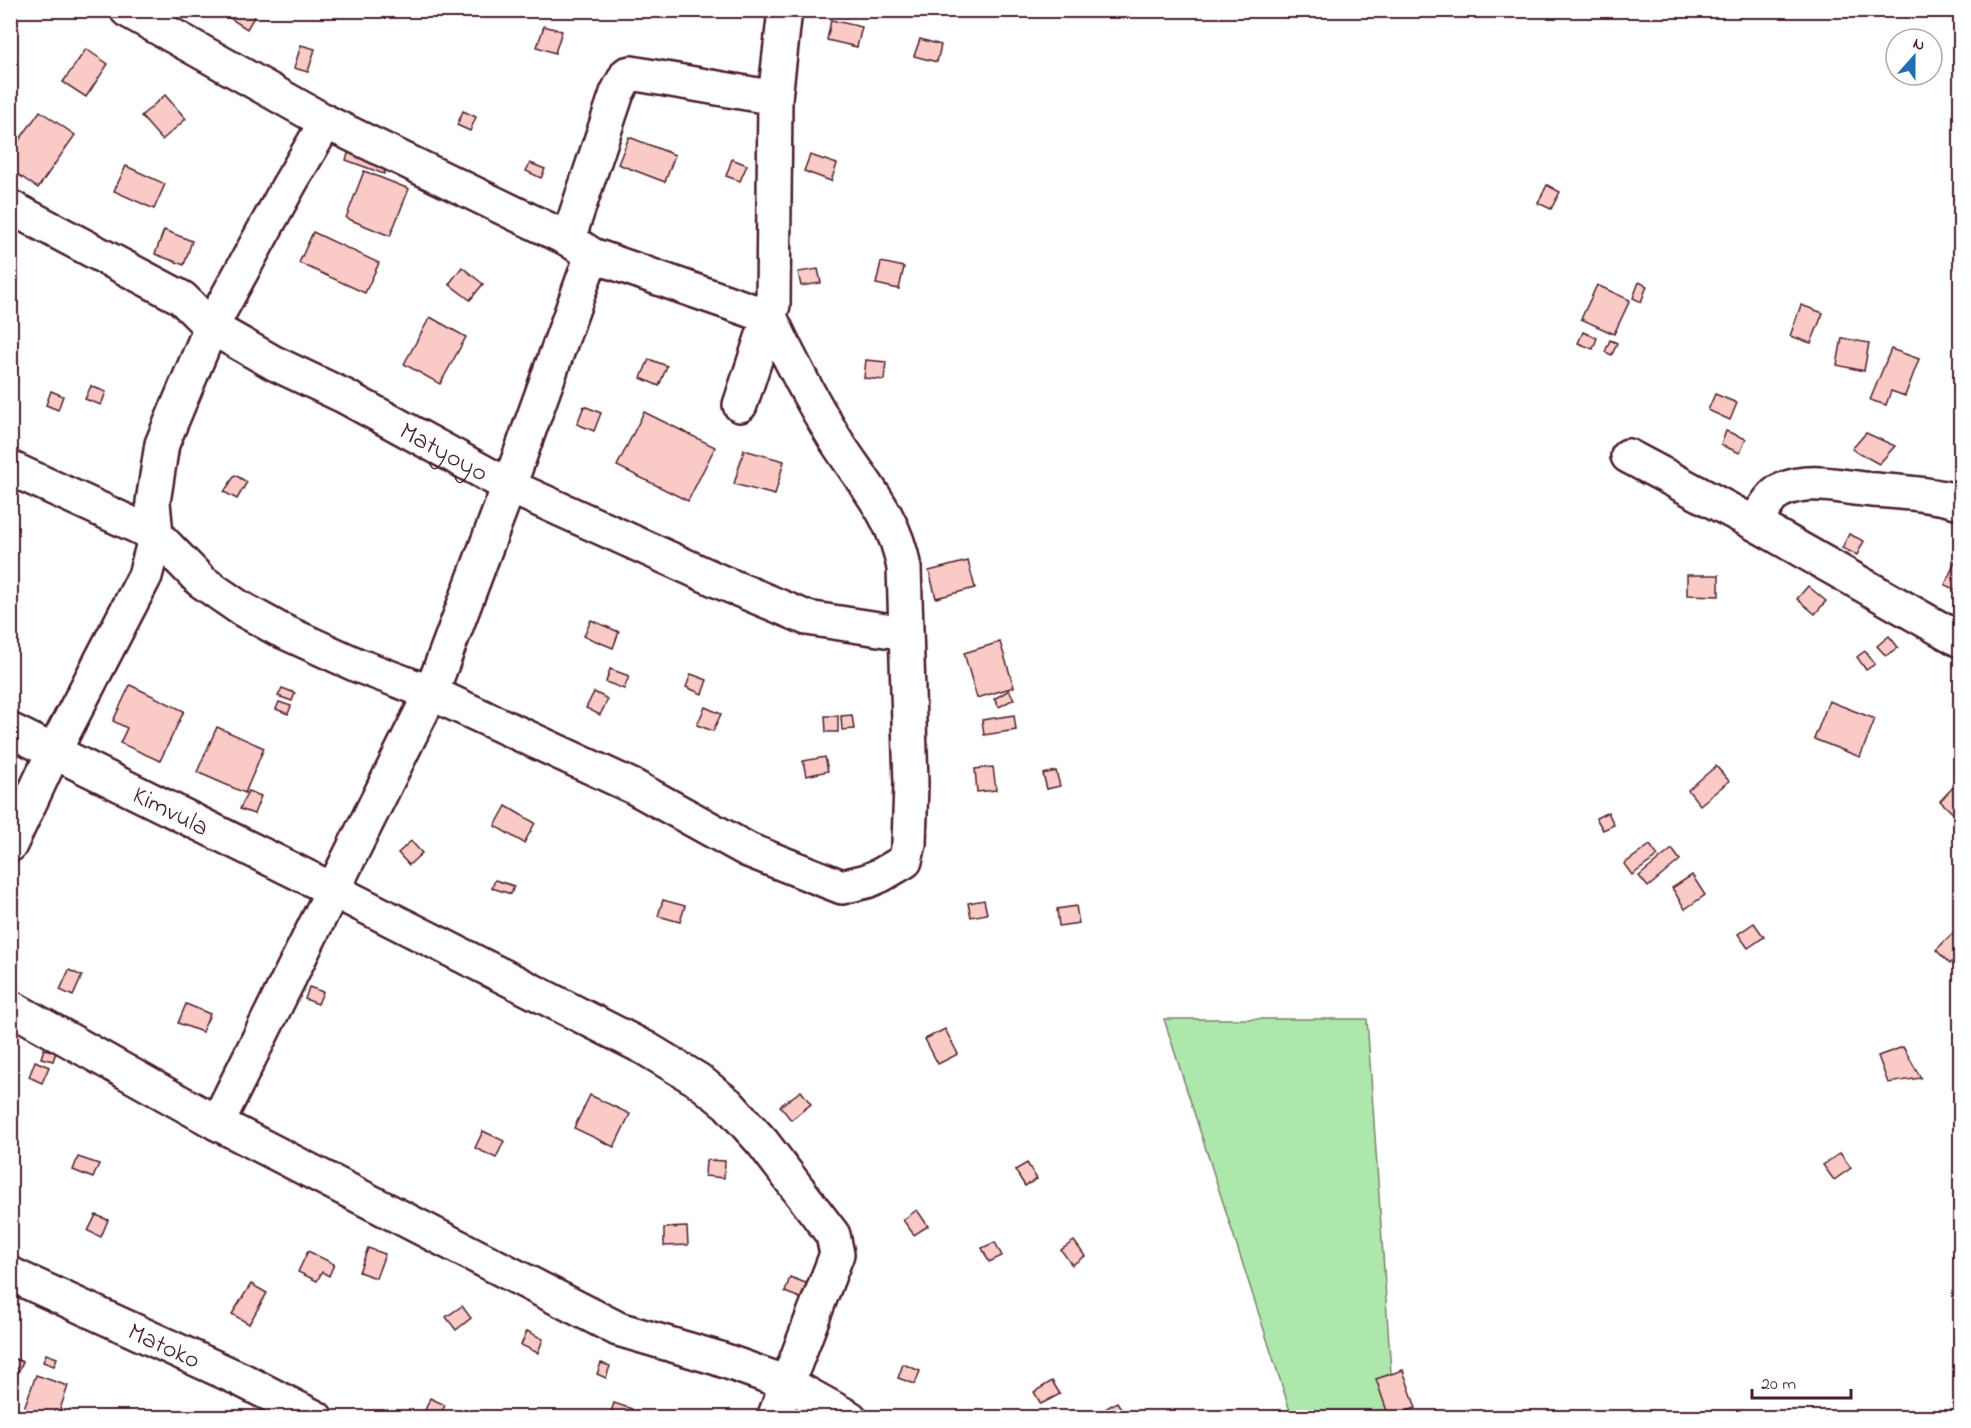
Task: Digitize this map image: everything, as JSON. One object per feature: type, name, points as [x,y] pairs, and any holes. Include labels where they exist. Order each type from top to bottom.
[{"type":"street","points":[[10,468],[156,535],[201,581],[240,608],[278,629],[357,665],[431,693],[634,787],[748,850],[842,887],[881,876],[904,861],[907,852],[911,783],[902,552],[888,519],[866,481],[817,410],[770,317],[580,247],[326,122],[127,10]]},
{"type":"street","points":[[740,405],[774,304],[775,98],[785,10]]},
{"type":"street","points":[[217,1124],[431,693],[509,486],[580,247],[617,93],[627,74],[775,98]]},
{"type":"street","points":[[10,845],[54,751],[145,576],[156,535],[153,502],[162,444],[211,327],[326,122]]},
{"type":"street","name":"Matyoyo","points":[[10,207],[182,298],[211,327],[274,363],[344,396],[509,486],[720,582],[807,618],[906,633]]},
{"type":"street","points":[[1628,456],[1754,523],[1960,640]]},
{"type":"street","points":[[1754,523],[1777,492],[1789,487],[1807,485],[1826,484],[1912,492],[1960,502]]},
{"type":"street","name":"Kimvula","points":[[10,730],[645,1048],[698,1080],[728,1104],[763,1143],[833,1234],[837,1254],[774,1418]]},
{"type":"street","points":[[10,1007],[217,1124],[618,1329],[717,1358],[787,1383],[849,1418]]},
{"type":"street","name":"Matoko","points":[[10,1274],[242,1380],[316,1418]]},
{"type":"green space","points":[[1164,1019],[1367,1019],[1394,1417],[1292,1417]]},
{"type":"building","points":[[217,10],[258,10],[247,29]]},
{"type":"building","points":[[678,10],[705,10],[706,16],[679,19]]},
{"type":"building","points":[[831,20],[862,27],[857,47],[827,40]]},
{"type":"building","points":[[544,26],[562,31],[555,53],[537,47]]},
{"type":"building","points":[[920,39],[941,45],[937,62],[914,56]]},
{"type":"building","points":[[301,45],[315,49],[308,72],[294,68]]},
{"type":"building","points":[[86,49],[108,64],[86,97],[63,82]]},
{"type":"building","points":[[165,95],[186,119],[162,140],[141,116]]},
{"type":"building","points":[[40,111],[75,135],[38,188],[10,169],[10,153]]},
{"type":"building","points":[[463,111],[476,117],[470,131],[457,125]]},
{"type":"building","points":[[629,137],[675,155],[665,182],[618,164]]},
{"type":"building","points":[[351,145],[389,159],[384,174],[346,160]]},
{"type":"building","points":[[810,155],[837,164],[831,181],[804,171]]},
{"type":"building","points":[[732,159],[747,165],[740,181],[726,176]]},
{"type":"building","points":[[530,163],[545,169],[541,178],[526,171]]},
{"type":"building","points":[[126,166],[165,184],[154,209],[114,191]]},
{"type":"building","points":[[364,171],[409,189],[390,236],[346,218]]},
{"type":"building","points":[[1547,185],[1560,192],[1551,209],[1538,203]]},
{"type":"building","points":[[164,230],[192,241],[184,265],[155,254]]},
{"type":"building","points":[[313,232],[379,263],[365,293],[299,263]]},
{"type":"building","points":[[881,262],[904,267],[899,289],[876,284]]},
{"type":"building","points":[[462,267],[483,284],[470,300],[449,284]]},
{"type":"building","points":[[818,269],[821,283],[801,286],[798,272]]},
{"type":"building","points":[[1639,282],[1647,286],[1641,302],[1633,298]]},
{"type":"building","points":[[1597,285],[1630,300],[1614,334],[1581,319]]},
{"type":"building","points":[[1801,305],[1823,313],[1811,343],[1790,336]]},
{"type":"building","points":[[430,317],[466,337],[440,384],[404,364]]},
{"type":"building","points":[[1583,332],[1597,338],[1593,349],[1578,343]]},
{"type":"building","points":[[1842,338],[1869,343],[1864,371],[1837,365]]},
{"type":"building","points":[[1610,340],[1617,343],[1612,355],[1605,352]]},
{"type":"building","points":[[1891,349],[1919,359],[1905,396],[1891,391],[1886,405],[1870,400]]},
{"type":"building","points":[[649,359],[667,366],[659,386],[641,378]]},
{"type":"building","points":[[866,360],[886,362],[884,380],[864,378]]},
{"type":"building","points":[[91,386],[106,392],[101,405],[85,399]]},
{"type":"building","points":[[51,391],[63,396],[58,410],[46,405]]},
{"type":"building","points":[[1715,394],[1737,403],[1730,420],[1708,410]]},
{"type":"building","points":[[584,406],[601,413],[594,431],[577,424]]},
{"type":"building","points":[[644,412],[715,447],[688,501],[617,466]]},
{"type":"building","points":[[1726,431],[1746,439],[1740,453],[1721,445]]},
{"type":"building","points":[[1866,433],[1895,446],[1879,464],[1852,449]]},
{"type":"building","points":[[744,450],[784,461],[775,495],[734,484]]},
{"type":"building","points":[[235,475],[247,482],[237,499],[224,492]]},
{"type":"building","points":[[1849,534],[1864,541],[1857,555],[1842,548]]},
{"type":"building","points":[[1960,552],[1960,592],[1945,585]]},
{"type":"building","points":[[968,561],[975,588],[936,598],[929,571]]},
{"type":"building","points":[[1687,575],[1719,575],[1719,596],[1687,595]]},
{"type":"building","points":[[1808,586],[1826,601],[1815,614],[1797,599]]},
{"type":"building","points":[[591,620],[619,632],[613,648],[584,636]]},
{"type":"building","points":[[1889,636],[1898,647],[1886,656],[1877,646]]},
{"type":"building","points":[[1000,642],[1014,687],[977,698],[964,653]]},
{"type":"building","points":[[1865,651],[1875,664],[1866,670],[1857,657]]},
{"type":"building","points":[[610,669],[629,676],[624,689],[606,682]]},
{"type":"building","points":[[691,674],[707,680],[702,694],[686,687]]},
{"type":"building","points":[[130,685],[184,711],[160,761],[120,743],[127,728],[113,721]]},
{"type":"building","points":[[282,688],[295,693],[292,701],[278,696]]},
{"type":"building","points":[[1009,690],[1014,699],[999,707],[994,699]]},
{"type":"building","points":[[594,692],[608,699],[600,715],[586,708]]},
{"type":"building","points":[[1829,701],[1875,719],[1860,757],[1814,739]]},
{"type":"building","points":[[279,702],[291,706],[288,714],[276,709]]},
{"type":"building","points":[[705,707],[721,714],[713,731],[697,725]]},
{"type":"building","points":[[852,715],[854,729],[842,730],[841,716]]},
{"type":"building","points":[[1014,715],[1016,730],[984,735],[982,720]]},
{"type":"building","points":[[825,716],[838,716],[838,732],[826,732]]},
{"type":"building","points":[[217,727],[264,748],[245,793],[197,772]]},
{"type":"building","points":[[825,757],[828,771],[806,776],[803,761]]},
{"type":"building","points":[[1716,766],[1729,781],[1700,805],[1688,790]]},
{"type":"building","points":[[993,767],[996,790],[977,792],[975,769]]},
{"type":"building","points":[[1056,771],[1060,786],[1047,789],[1043,774]]},
{"type":"building","points":[[1960,780],[1960,820],[1940,801]]},
{"type":"building","points":[[248,791],[261,796],[254,814],[240,809]]},
{"type":"building","points":[[506,806],[535,823],[524,843],[495,826]]},
{"type":"building","points":[[1608,812],[1614,825],[1603,830],[1596,818]]},
{"type":"building","points":[[411,841],[422,853],[409,865],[398,853]]},
{"type":"building","points":[[1650,845],[1658,856],[1632,875],[1624,864]]},
{"type":"building","points":[[1672,849],[1680,860],[1648,887],[1639,876]]},
{"type":"building","points":[[1692,875],[1705,895],[1685,909],[1672,888]]},
{"type":"building","points":[[495,880],[514,886],[511,894],[492,888]]},
{"type":"building","points":[[663,900],[685,906],[680,922],[658,916]]},
{"type":"building","points":[[984,900],[987,914],[971,917],[968,903]]},
{"type":"building","points":[[1076,906],[1079,923],[1059,926],[1057,909]]},
{"type":"building","points":[[1754,923],[1764,937],[1748,948],[1738,934]]},
{"type":"building","points":[[1960,926],[1960,954],[1950,964],[1936,950]]},
{"type":"building","points":[[69,970],[82,976],[73,996],[60,990]]},
{"type":"building","points":[[309,987],[323,992],[318,1004],[305,999]]},
{"type":"building","points":[[186,1004],[210,1014],[202,1032],[178,1023]]},
{"type":"building","points":[[945,1029],[958,1054],[938,1064],[925,1039]]},
{"type":"building","points":[[1903,1047],[1921,1078],[1888,1083],[1878,1056]]},
{"type":"building","points":[[44,1049],[56,1052],[53,1061],[41,1058]]},
{"type":"building","points":[[35,1061],[49,1067],[42,1083],[29,1077]]},
{"type":"building","points":[[801,1091],[811,1104],[791,1120],[780,1106]]},
{"type":"building","points":[[590,1095],[630,1114],[614,1147],[574,1128]]},
{"type":"building","points":[[483,1131],[504,1141],[496,1158],[475,1148]]},
{"type":"building","points":[[1840,1153],[1851,1168],[1834,1180],[1823,1165]]},
{"type":"building","points":[[78,1157],[99,1164],[93,1178],[73,1170]]},
{"type":"building","points":[[706,1160],[725,1161],[724,1178],[705,1176]]},
{"type":"building","points":[[1027,1163],[1037,1179],[1025,1186],[1015,1170]]},
{"type":"building","points":[[917,1210],[928,1226],[914,1235],[903,1220]]},
{"type":"building","points":[[96,1215],[108,1220],[101,1237],[88,1231]]},
{"type":"building","points":[[687,1227],[688,1245],[664,1246],[664,1228]]},
{"type":"building","points":[[1074,1241],[1085,1256],[1072,1265],[1061,1250]]},
{"type":"building","points":[[995,1242],[1002,1256],[989,1262],[982,1248]]},
{"type":"building","points":[[368,1248],[385,1254],[376,1278],[359,1272]]},
{"type":"building","points":[[308,1251],[334,1264],[329,1276],[322,1272],[317,1281],[298,1272]]},
{"type":"building","points":[[790,1277],[811,1285],[805,1300],[785,1292]]},
{"type":"building","points":[[251,1284],[267,1293],[249,1324],[232,1314]]},
{"type":"building","points":[[462,1306],[471,1318],[456,1330],[446,1317]]},
{"type":"building","points":[[527,1331],[543,1339],[538,1353],[521,1345]]},
{"type":"building","points":[[46,1354],[57,1358],[54,1366],[43,1362]]},
{"type":"building","points":[[10,1357],[23,1362],[11,1387],[10,1387]]},
{"type":"building","points":[[601,1363],[610,1366],[606,1378],[597,1374]]},
{"type":"building","points":[[903,1364],[920,1371],[915,1384],[898,1378]]},
{"type":"building","points":[[1403,1370],[1416,1408],[1389,1417],[1376,1379]]},
{"type":"building","points":[[36,1375],[68,1386],[57,1418],[49,1418],[24,1408]]},
{"type":"building","points":[[1052,1381],[1060,1394],[1041,1404],[1034,1392]]},
{"type":"building","points":[[430,1398],[445,1405],[439,1418],[422,1418]]},
{"type":"building","points":[[1117,1402],[1127,1418],[1094,1418],[1093,1416]]},
{"type":"building","points":[[614,1403],[632,1409],[629,1418],[609,1418]]}]
